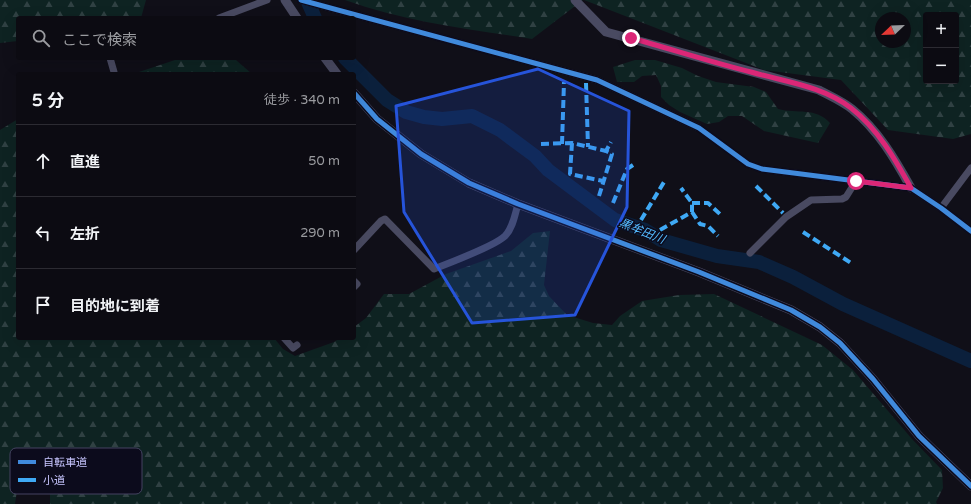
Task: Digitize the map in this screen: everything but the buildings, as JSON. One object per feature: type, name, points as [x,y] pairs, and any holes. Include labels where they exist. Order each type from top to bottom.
[{"type":"street","points":[[224,16],[267,0]]},
{"type":"street","points":[[285,0],[296,16]]},
{"type":"street","points":[[301,0],[597,80],[699,128],[748,164],[762,169],[911,188],[941,208],[971,231]]},
{"type":"street","points":[[575,0],[606,32],[820,90],[851,108],[876,132],[897,161],[911,188]]},
{"type":"street","points":[[111,60],[114,72]]},
{"type":"street","points":[[326,60],[336,72]]},
{"type":"street","points":[[356,97],[378,119],[421,154],[469,183],[518,204],[699,272],[792,310],[820,327],[840,343],[873,379],[919,436],[971,486]]},
{"type":"street","points":[[941,208],[971,168]]},
{"type":"street","points":[[750,253],[786,217],[798,208],[811,200],[846,197],[856,181]]},
{"type":"street","points":[[356,248],[380,221],[386,219],[434,269],[452,263],[505,236],[512,223],[518,204]]},
{"type":"street","points":[[286,340],[293,348],[297,345]]},
{"type":"highlighted area","points":[[538,69],[629,111],[627,207],[575,315],[472,323],[404,212],[396,106]]},
{"type":"green space","points":[[0,0],[146,0],[142,16],[16,16],[16,41],[0,43]]},
{"type":"green space","points":[[345,0],[583,0],[532,39],[414,19],[368,8]]},
{"type":"green space","points":[[584,0],[971,0],[971,134],[953,139],[888,130],[841,80],[764,70]]},
{"type":"green space","points":[[175,60],[236,60],[250,72],[139,72]]},
{"type":"green space","points":[[635,60],[655,60],[682,68],[698,76],[716,82],[754,87],[766,92],[778,109],[812,113],[825,118],[830,123],[818,143],[764,131],[742,116],[728,116],[719,122],[707,124],[680,112],[669,105],[661,97],[661,86],[656,75],[642,76],[634,82],[617,82],[613,67]]},
{"type":"green space","points":[[16,120],[16,340],[276,340],[283,349],[295,356],[337,340],[356,340],[356,326],[366,318],[384,294],[409,294],[446,274],[511,251],[533,233],[550,231],[544,285],[549,296],[567,315],[593,323],[612,325],[620,316],[642,301],[679,295],[714,294],[822,345],[853,370],[912,439],[942,470],[943,488],[936,502],[937,504],[50,504],[50,494],[142,494],[142,448],[10,448],[10,494],[16,494],[15,504],[0,504],[0,130]]},
{"type":"waterway","name":"黒牟田川","points":[[307,0],[314,16]]},
{"type":"waterway","name":"黒牟田川","points":[[347,60],[387,100],[406,112],[424,117],[442,119],[472,116],[500,130],[535,156],[548,170],[615,220],[645,230],[661,240],[717,256],[759,262],[793,277],[843,304],[971,361]]},
{"type":"marked path","points":[[562,144],[564,82]]},
{"type":"marked path","points":[[586,83],[588,147]]},
{"type":"marked path","points":[[599,196],[612,154],[606,151],[611,142]]},
{"type":"marked path","points":[[572,143],[570,174],[603,181]]},
{"type":"marked path","points":[[541,144],[572,143],[606,151]]},
{"type":"marked path","points":[[613,203],[627,169],[633,165]]},
{"type":"marked path","points":[[641,220],[664,182]]},
{"type":"marked path","points":[[756,186],[783,213]]},
{"type":"marked path","points":[[660,230],[692,212],[692,203],[681,188]]},
{"type":"marked path","points":[[692,203],[708,203],[721,215]]},
{"type":"marked path","points":[[692,212],[700,224],[708,226],[718,236]]},
{"type":"marked path","points":[[803,232],[851,263]]},
{"type":"cycle path","points":[[301,0],[597,80],[699,128],[748,164],[762,169],[911,188],[941,208],[971,231]]},
{"type":"cycle path","points":[[356,95],[377,119],[421,154],[469,183],[518,204],[699,272],[791,310],[820,327],[840,343],[873,379],[919,436],[971,486]]},
{"type":"route","points":[[631,38],[820,90],[851,108],[876,132],[897,161],[911,188],[856,181]]}]
